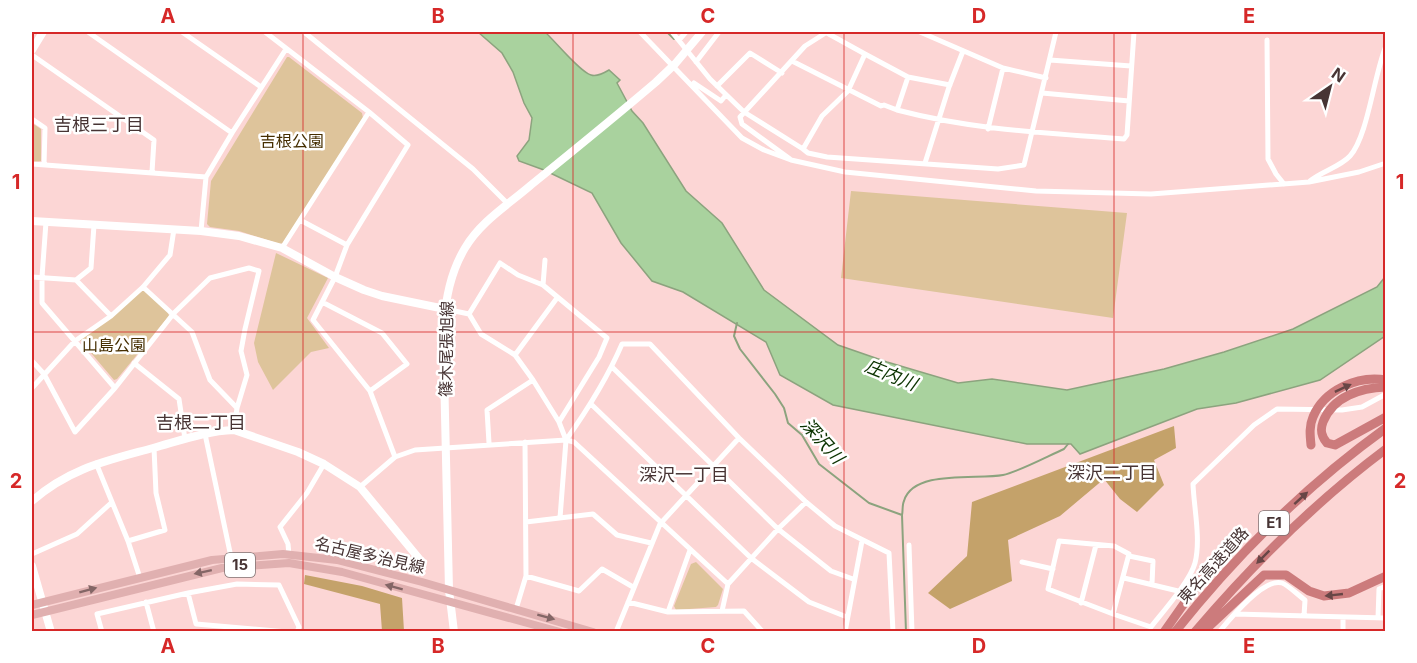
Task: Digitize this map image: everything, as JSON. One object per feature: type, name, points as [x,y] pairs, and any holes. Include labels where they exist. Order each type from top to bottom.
[{"type":"highway","points":[[1311,445],[1312,418],[1326,397],[1337,390],[1366,380],[1386,380]]},
{"type":"highway","points":[[1386,387],[1364,390],[1343,398],[1335,404],[1323,423],[1322,435],[1324,441],[1335,445],[1386,417]]},
{"type":"highway","name":"東名高速道路","points":[[1175,632],[1209,590],[1262,534],[1358,448],[1386,428]]},
{"type":"highway","name":"東名高速道路","points":[[1195,632],[1273,547],[1332,492],[1386,449]]},
{"type":"highway","points":[[1164,632],[1212,562]]},
{"type":"highway","points":[[1203,632],[1264,575],[1286,574],[1308,591],[1324,596],[1349,593],[1386,576]]},
{"type":"main road","name":"名古屋多治見線","points":[[32,605],[231,557],[289,555],[337,560],[593,632]]},
{"type":"main road","name":"名古屋多治見線","points":[[32,615],[200,572],[237,565],[297,564],[342,572],[560,632]]},
{"type":"street","points":[[43,32],[32,53],[154,140],[152,172]]},
{"type":"street","points":[[88,32],[232,133]]},
{"type":"street","points":[[182,32],[261,87]]},
{"type":"street","points":[[265,32],[408,145],[347,245],[335,277],[313,320],[370,391],[395,457]]},
{"type":"street","points":[[304,32],[473,169],[507,203]]},
{"type":"street","points":[[640,32],[687,78],[742,138],[764,150],[791,160],[845,172],[1036,191],[1151,194],[1309,182],[1386,164]]},
{"type":"street","points":[[672,32],[717,86],[744,112],[808,153],[827,157],[998,169],[1024,165],[1056,32]]},
{"type":"street","points":[[679,40],[686,32]]},
{"type":"street","name":"篠木尾張旭線","points":[[454,632],[449,590],[443,327],[451,278],[465,246],[478,230],[507,203],[656,82],[702,32]]},
{"type":"street","points":[[696,62],[719,32]]},
{"type":"street","points":[[791,160],[742,124],[740,117],[805,46],[827,32],[908,77],[950,85]]},
{"type":"street","points":[[920,32],[1003,68],[1046,78]]},
{"type":"street","points":[[792,61],[881,106],[938,120],[988,129],[1124,139],[1127,135],[1134,32]]},
{"type":"street","points":[[1267,40],[1268,159],[1284,183]]},
{"type":"street","points":[[1309,182],[1348,158],[1359,144],[1380,61],[1386,46]]},
{"type":"street","points":[[201,231],[206,177],[286,49]]},
{"type":"street","points":[[925,163],[963,51]]},
{"type":"street","points":[[717,86],[750,53],[782,73]]},
{"type":"street","points":[[803,149],[822,116],[848,91],[865,54]]},
{"type":"street","points":[[1050,60],[1131,66]]},
{"type":"street","points":[[988,129],[1003,68]]},
{"type":"street","points":[[897,110],[908,77]]},
{"type":"street","points":[[687,78],[722,101],[726,95]]},
{"type":"street","points":[[1042,93],[1129,101]]},
{"type":"street","points":[[282,248],[369,112]]},
{"type":"street","points":[[32,119],[45,129],[44,165]]},
{"type":"street","points":[[32,164],[206,177]]},
{"type":"street","points":[[300,220],[347,245]]},
{"type":"street","points":[[32,221],[201,231],[239,236],[282,248],[335,277],[382,296],[469,314],[481,334],[515,356],[559,422],[566,440],[560,518]]},
{"type":"street","points":[[45,222],[42,303],[115,388]]},
{"type":"street","points":[[32,277],[76,280],[91,268],[94,225]]},
{"type":"street","points":[[32,388],[75,340],[111,316],[143,288],[171,255],[174,230]]},
{"type":"street","points":[[543,285],[545,260]]},
{"type":"street","points":[[469,314],[500,263],[518,275],[543,285],[607,338],[599,357],[559,422]]},
{"type":"street","points":[[32,361],[44,374],[75,432],[115,388],[174,313],[210,278],[249,268],[259,270],[244,329],[241,351],[247,375],[237,408],[234,430]]},
{"type":"street","points":[[76,280],[111,316]]},
{"type":"street","points":[[143,288],[174,313],[192,332],[210,380],[237,408]]},
{"type":"street","points":[[515,356],[557,298]]},
{"type":"street","points":[[322,302],[382,333],[407,364],[370,391]]},
{"type":"street","points":[[566,440],[591,404],[622,344],[650,344],[740,438],[806,502],[835,526],[889,553],[892,632]]},
{"type":"street","points":[[134,363],[179,399],[185,439]]},
{"type":"street","points":[[612,367],[778,529],[831,570],[853,579]]},
{"type":"street","points":[[489,443],[487,410],[533,380]]},
{"type":"street","points":[[1152,584],[1153,561],[1129,556],[1114,546],[1059,541],[1048,589],[1149,629],[1195,565],[1197,549],[1193,484],[1254,425],[1277,409],[1342,410],[1362,407],[1383,396],[1386,405]]},
{"type":"street","points":[[591,404],[751,558],[809,602],[847,616]]},
{"type":"street","points":[[32,501],[55,483],[96,463],[205,434],[234,430],[298,452],[324,464],[360,487],[421,561]]},
{"type":"street","points":[[205,434],[231,557]]},
{"type":"street","points":[[616,632],[660,524],[740,438]]},
{"type":"street","points":[[360,487],[395,457],[416,450],[525,441],[566,440],[574,442],[660,524],[728,584]]},
{"type":"street","points":[[516,609],[526,576],[525,441]]},
{"type":"street","points":[[128,541],[165,530],[156,493],[154,448]]},
{"type":"street","points":[[96,463],[128,541],[140,578]]},
{"type":"street","points":[[289,555],[288,544],[280,527],[307,493],[324,464]]},
{"type":"street","points":[[32,554],[77,534],[111,502]]},
{"type":"street","points":[[722,611],[728,584],[806,502]]},
{"type":"street","points":[[526,522],[593,514],[618,535],[651,543]]},
{"type":"street","points":[[845,632],[853,579],[862,541]]},
{"type":"street","points":[[909,545],[912,632]]},
{"type":"street","points":[[1081,603],[1096,545]]},
{"type":"street","points":[[668,612],[690,550]]},
{"type":"street","points":[[1113,614],[1129,556]]},
{"type":"street","points":[[1022,562],[1053,569]]},
{"type":"street","points":[[32,566],[51,632]]},
{"type":"street","points":[[526,576],[579,591],[602,569],[633,587]]},
{"type":"street","points":[[1124,578],[1178,591]]},
{"type":"street","points":[[1219,632],[1247,601],[1267,586],[1283,583],[1305,600],[1304,616]]},
{"type":"street","points":[[102,632],[97,614],[237,584],[279,585],[299,627],[297,632]]},
{"type":"street","points":[[1378,618],[1379,589],[1386,586]]},
{"type":"street","points":[[188,593],[196,624],[287,632]]},
{"type":"street","points":[[146,602],[154,632]]},
{"type":"street","points":[[628,602],[668,612],[744,611],[763,632]]},
{"type":"street","points":[[1235,614],[1386,618]]},
{"type":"street","points":[[1342,632],[1343,617]]},
{"type":"green space","name":"吉根公園","points":[[287,57],[362,113],[363,118],[283,243],[280,244],[239,231],[210,227],[207,224],[211,181]]},
{"type":"green space","points":[[32,123],[41,129],[41,161],[32,162]]},
{"type":"green space","points":[[851,191],[1127,213],[1113,318],[841,278]]},
{"type":"green space","points":[[276,253],[328,278],[307,318],[329,348],[311,352],[273,390],[258,362],[254,343]]},
{"type":"green space","name":"山島公園","points":[[142,291],[145,291],[168,312],[169,316],[114,380],[80,340]]},
{"type":"green space","points":[[696,562],[723,589],[718,605],[676,610],[674,606],[691,564]]},
{"type":"shaded area","points":[[1174,426],[1176,448],[1154,460],[1164,485],[1137,512],[1120,499],[1104,479],[1060,516],[1008,540],[1012,581],[950,609],[928,593],[967,556],[972,502]]},
{"type":"shaded area","points":[[305,575],[362,586],[402,598],[404,631],[382,631],[380,604],[304,584]]},
{"type":"water","name":"庄内川","points":[[478,32],[545,32],[586,73],[596,75],[609,70],[620,80],[617,83],[632,111],[643,123],[686,191],[722,223],[764,290],[838,345],[887,362],[958,383],[992,379],[1067,390],[1164,369],[1293,329],[1377,287],[1385,277],[1385,336],[1320,380],[1236,403],[1197,409],[1080,454],[1071,444],[1027,444],[833,405],[780,375],[766,342],[683,292],[652,281],[621,243],[592,193],[519,161],[517,156],[529,140],[532,118],[513,72],[502,53]]},
{"type":"waterway","points":[[667,32],[674,39]]},
{"type":"waterway","name":"深沢川","points":[[737,323],[734,336],[740,349],[775,394],[784,408],[788,423],[802,435],[819,464],[869,503],[902,515],[906,632]]},
{"type":"waterway","name":"深沢川","points":[[902,515],[904,501],[910,491],[920,484],[948,478],[1003,475],[1064,449],[1068,444]]},
{"type":"district","name":"吉根三丁目","points":[[99,125]]},
{"type":"district","name":"吉根二丁目","points":[[201,423]]},
{"type":"district","name":"深沢二丁目","points":[[1112,473]]},
{"type":"district","name":"深沢一丁目","points":[[684,475]]}]
